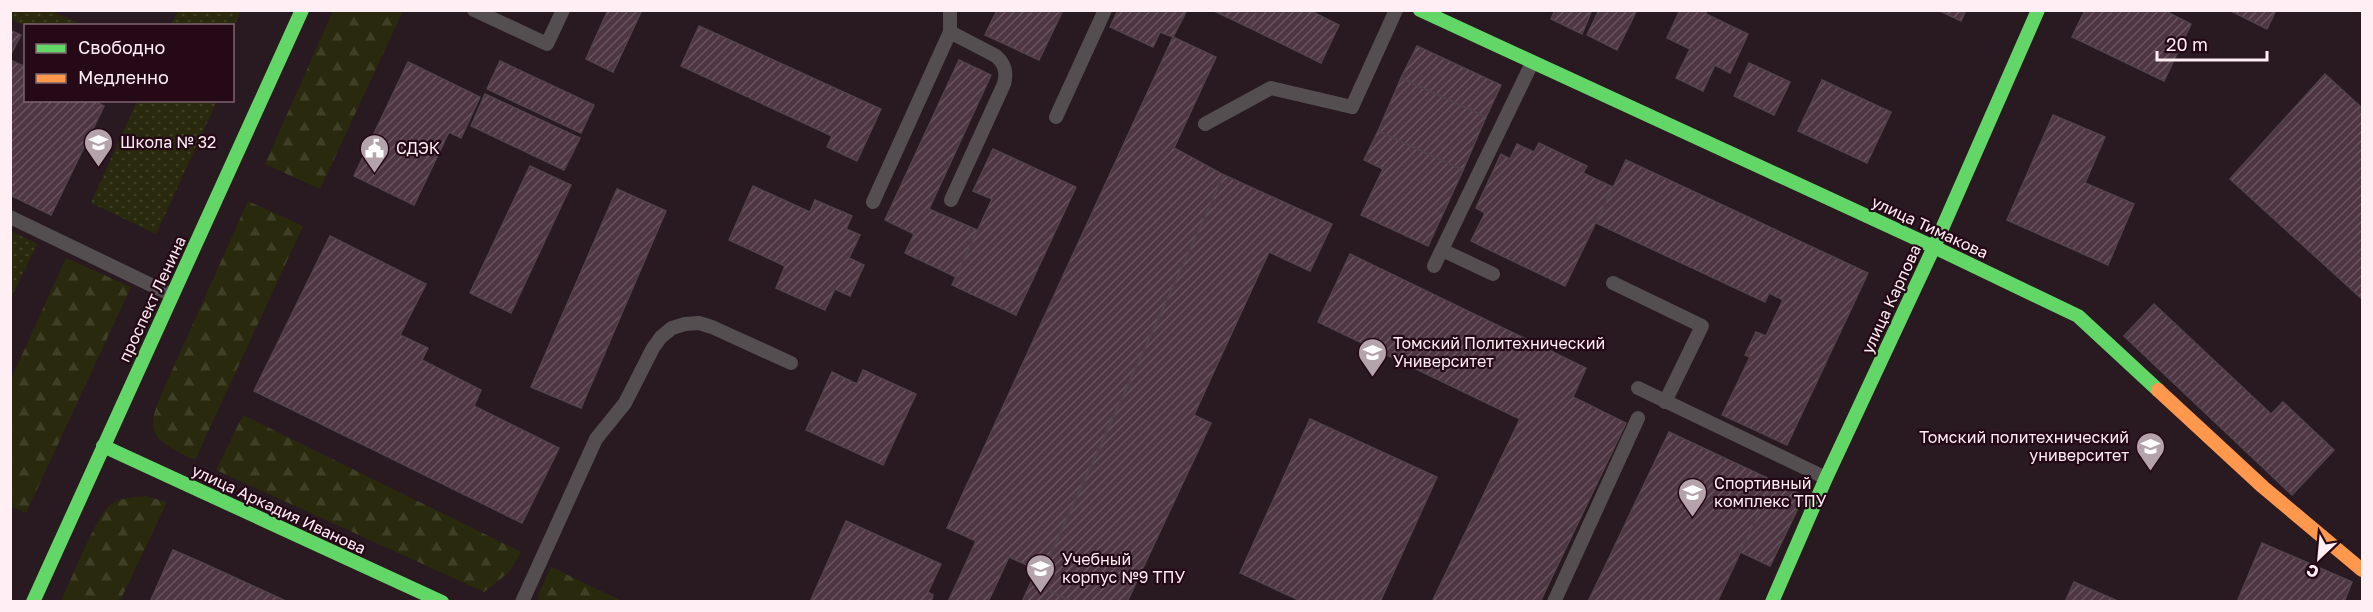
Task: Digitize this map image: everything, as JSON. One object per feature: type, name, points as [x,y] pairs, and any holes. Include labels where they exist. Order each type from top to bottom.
[{"type":"street","name":"проспект Ленина","points":[[33,602],[302,10]]},
{"type":"street","name":"улица Тимакова","points":[[1420,10],[1934,246],[2079,316],[2263,487],[2362,570]]},
{"type":"street","name":"улица Карпова","points":[[1772,602],[1826,477],[1934,246],[2038,10]]},
{"type":"street","name":"улица Аркадия Иванова","points":[[103,446],[441,602]]},
{"type":"lane","points":[[474,10],[547,44],[563,10]]},
{"type":"lane","points":[[873,202],[950,32],[950,10]]},
{"type":"lane","points":[[1056,117],[1105,10]]},
{"type":"lane","points":[[1205,124],[1271,88],[1352,107],[1396,10]]},
{"type":"lane","points":[[950,32],[996,56],[1002,61],[1006,76],[951,200]]},
{"type":"lane","points":[[1434,266],[1532,63]]},
{"type":"lane","points":[[10,217],[172,295]]},
{"type":"lane","points":[[1442,250],[1493,274]]},
{"type":"lane","points":[[1613,283],[1702,326],[1665,402]]},
{"type":"lane","points":[[522,602],[596,439],[626,403],[654,348],[672,328],[699,323],[791,363]]},
{"type":"lane","points":[[1638,388],[1826,477]]},
{"type":"lane","points":[[1554,602],[1638,418]]},
{"type":"green space","points":[[178,10],[241,11],[234,27],[234,24],[171,24]]},
{"type":"green space","points":[[10,11],[52,11],[80,24],[24,26],[11,19]]},
{"type":"green space","points":[[333,11],[403,11],[320,189],[265,164]]},
{"type":"green space","points":[[137,102],[217,102],[156,234],[91,203]]},
{"type":"green space","points":[[248,201],[303,226],[195,460],[163,442],[157,436],[153,419],[162,393]]},
{"type":"green space","points":[[11,231],[37,244],[11,298]]},
{"type":"green space","points":[[66,258],[131,287],[26,513],[11,506],[11,379]]},
{"type":"green space","points":[[243,415],[521,552],[509,572],[484,592],[216,470]]},
{"type":"green space","points":[[146,496],[167,502],[120,601],[61,601],[90,536],[110,505],[127,498]]},
{"type":"green space","points":[[551,567],[622,601],[539,601],[538,595]]},
{"type":"building","points":[[608,10],[642,10],[613,72],[586,59]]},
{"type":"building","points":[[997,10],[1063,10],[1039,60],[985,35]]},
{"type":"building","points":[[1118,10],[1187,10],[1173,37],[1160,32],[1153,47],[1110,27]]},
{"type":"building","points":[[1212,10],[1258,10],[1250,28]]},
{"type":"building","points":[[1258,10],[1309,10],[1339,25],[1321,63],[1250,28]]},
{"type":"building","points":[[1555,10],[1592,10],[1582,34],[1551,19]]},
{"type":"building","points":[[1599,10],[1637,10],[1617,50],[1587,35]]},
{"type":"building","points":[[1680,10],[1707,10],[1706,14],[1748,34],[1730,73],[1715,65],[1703,91],[1676,78],[1690,49],[1667,38]]},
{"type":"building","points":[[1938,10],[1966,10],[1961,21]]},
{"type":"building","points":[[2085,10],[2170,10],[2169,13],[2191,24],[2164,81],[2072,37]]},
{"type":"building","points":[[2229,10],[2276,10],[2267,29]]},
{"type":"building","points":[[699,26],[881,109],[857,161],[827,147],[832,136],[681,66]]},
{"type":"building","points":[[10,30],[21,35],[10,56]]},
{"type":"building","points":[[1173,37],[1216,57],[1174,148],[1224,175],[1042,572],[1009,557],[988,602],[948,602],[976,541],[947,528]]},
{"type":"building","points":[[1417,46],[1501,85],[1486,117],[1401,78]]},
{"type":"building","points":[[10,60],[24,66],[24,102],[97,102],[104,106],[51,215],[10,195]]},
{"type":"building","points":[[959,60],[991,75],[929,209],[977,230],[956,277],[905,253],[914,234],[885,220]]},
{"type":"building","points":[[500,61],[594,105],[581,133],[487,89]]},
{"type":"building","points":[[408,62],[480,97],[461,138],[449,132],[414,205],[354,176]]},
{"type":"building","points":[[1749,63],[1790,82],[1774,115],[1734,96]]},
{"type":"building","points":[[2325,74],[2362,108],[2362,299],[2230,179]]},
{"type":"building","points":[[1401,78],[1486,117],[1463,170],[1378,131]]},
{"type":"building","points":[[1822,80],[1891,112],[1867,163],[1798,131]]},
{"type":"building","points":[[485,94],[580,138],[564,170],[471,126]]},
{"type":"building","points":[[2053,115],[2105,137],[2085,183],[2134,204],[2108,265],[2007,220]]},
{"type":"building","points":[[1378,131],[1463,170],[1428,246],[1361,215],[1383,169],[1364,160]]},
{"type":"building","points":[[1539,143],[1587,166],[1583,173],[1613,187],[1565,286],[1471,241],[1485,213],[1476,208],[1501,154],[1510,159],[1517,144],[1534,152]]},
{"type":"building","points":[[993,149],[1076,187],[1016,315],[952,285],[992,199],[973,191]]},
{"type":"building","points":[[1626,160],[1868,273],[1787,445],[1722,415],[1750,357],[1745,355],[1756,332],[1766,336],[1783,300],[1769,293],[1765,302],[1596,223]]},
{"type":"building","points":[[530,166],[571,185],[511,313],[470,293]]},
{"type":"building","points":[[1224,175],[1332,224],[1310,271],[1269,252],[1194,415],[1211,423],[1127,602],[1072,602],[1037,585]]},
{"type":"building","points":[[753,186],[810,212],[815,200],[852,216],[846,229],[860,235],[849,258],[864,265],[850,296],[835,289],[825,310],[776,288],[785,266],[729,240]]},
{"type":"building","points":[[617,189],[666,211],[581,408],[531,387]]},
{"type":"building","points":[[330,236],[426,284],[400,335],[428,348],[422,360],[481,390],[474,406],[559,448],[522,523],[254,391]]},
{"type":"building","points":[[1350,254],[1586,368],[1573,397],[1626,423],[1540,602],[1432,602],[1520,419],[1318,322]]},
{"type":"building","points":[[2154,304],[2271,414],[2283,402],[2334,450],[2292,495],[2124,336]]},
{"type":"building","points":[[863,370],[916,394],[883,465],[806,430],[832,372],[857,384]]},
{"type":"building","points":[[1310,419],[1437,477],[1380,602],[1303,602],[1240,573]]},
{"type":"building","name":"Спортивный комплекс ТПУ","points":[[1669,432],[1774,481],[1717,602],[1588,602]]},
{"type":"building","points":[[1774,481],[1804,496],[1770,566],[1740,552]]},
{"type":"building","points":[[846,521],[941,564],[928,592],[933,595],[931,602],[810,602]]},
{"type":"building","points":[[2262,543],[2352,582],[2344,602],[2237,602]]},
{"type":"building","points":[[173,550],[203,563],[288,602],[150,602]]},
{"type":"building","name":"Учебный корпус №9 ТПУ","points":[[1031,582],[1042,587],[1072,602],[1022,602]]},
{"type":"building","points":[[2074,582],[2120,602],[2065,602]]},
{"type":"traffic: fast","points":[[33,602],[302,10]]},
{"type":"traffic: fast","points":[[1420,10],[1934,247],[2078,316],[2158,390]]},
{"type":"traffic: fast","points":[[1772,602],[1826,478],[1934,247],[2038,10]]},
{"type":"traffic: fast","points":[[103,446],[442,602]]},
{"type":"traffic: slow","points":[[2158,390],[2263,487],[2362,570]]},
{"type":"place","name":"Школа № 32","points":[[99,168]]},
{"type":"place","name":"СДЭК","points":[[375,174]]},
{"type":"place","name":"Томский Политехнический Университет","points":[[1372,378]]},
{"type":"place","name":"Томский политехнический университет","points":[[2150,472]]},
{"type":"place","name":"Спортивный комплекс ТПУ","points":[[1693,518]]},
{"type":"place","name":"Учебный корпус №9 ТПУ","points":[[1041,594]]}]
